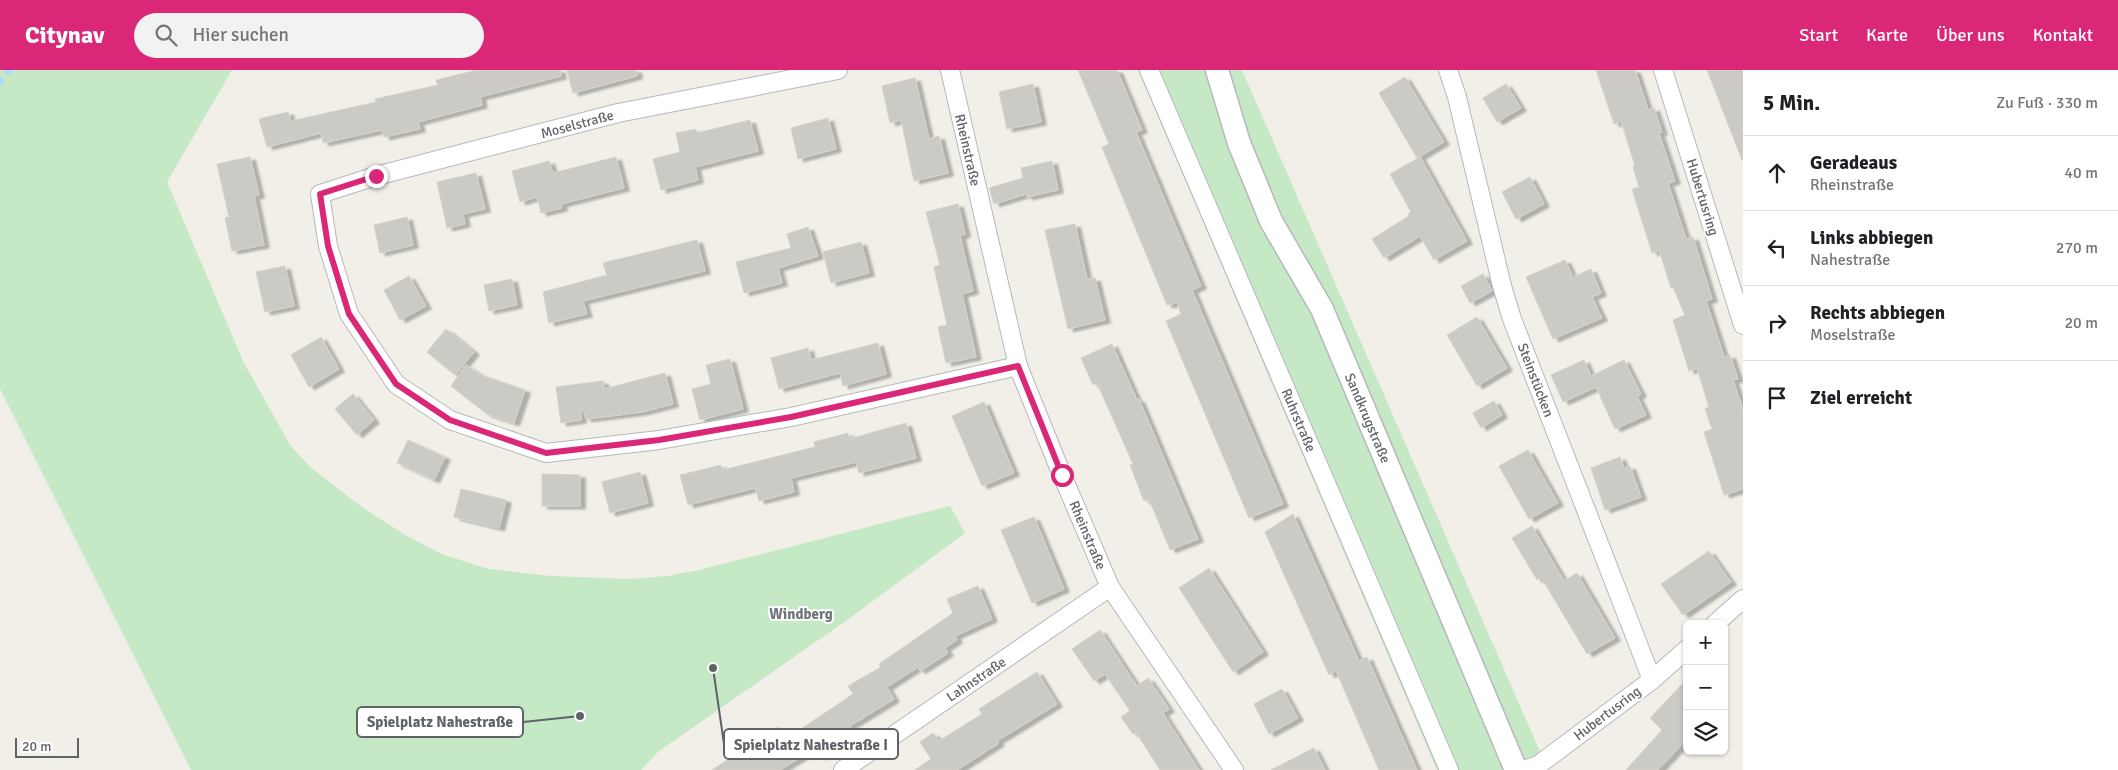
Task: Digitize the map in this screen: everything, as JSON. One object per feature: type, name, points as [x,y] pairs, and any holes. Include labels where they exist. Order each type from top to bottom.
[{"type":"street","name":"Moselstraße","points":[[838,70],[618,113],[376,176],[320,194],[328,246],[349,314],[396,384],[450,420],[546,453],[659,440],[791,417],[1018,366]]},
{"type":"street","name":"Rheinstraße","points":[[950,70],[1018,366],[1062,475],[1110,587],[1234,770]]},
{"type":"street","name":"Ruhrstraße","points":[[1149,70],[1449,770]]},
{"type":"street","name":"Sandkrugstraße","points":[[1217,70],[1239,143],[1271,221],[1322,309],[1516,770]]},
{"type":"street","name":"Steinstücken","points":[[1448,70],[1457,97],[1502,286],[1512,319],[1652,680]]},
{"type":"street","name":"Hubertusring","points":[[1663,70],[1743,324]]},
{"type":"street","name":"Lahnstraße","points":[[843,770],[1110,587]]},
{"type":"street","points":[[1720,620],[1743,599]]},
{"type":"street","name":"Hubertusring","points":[[1523,770],[1536,766],[1652,680],[1683,653]]},
{"type":"green space","points":[[0,70],[232,70],[167,182],[243,361],[290,445],[310,467],[363,508],[407,536],[444,555],[489,569],[551,576],[629,579],[667,576],[699,570],[950,506],[965,533],[850,618],[659,751],[641,770],[191,770],[0,389]]},
{"type":"green space","points":[[1138,70],[1242,70],[1548,770],[1437,770]]},
{"type":"building","points":[[477,70],[560,70],[561,76],[480,97],[482,105],[418,122],[420,129],[384,137],[382,130],[323,143],[321,133],[267,147],[259,119],[288,112],[291,121],[376,102],[375,99],[438,85],[436,80]]},
{"type":"building","points":[[567,70],[636,70],[637,76],[573,93]]},
{"type":"building","points":[[1078,70],[1117,70],[1142,130],[1136,132],[1201,286],[1192,290],[1283,504],[1249,518],[1166,321],[1181,314],[1177,303],[1167,305],[1102,147],[1109,144]]},
{"type":"building","points":[[1596,70],[1635,70],[1648,110],[1654,108],[1662,132],[1659,133],[1675,181],[1668,183],[1686,239],[1693,237],[1712,299],[1706,301],[1724,357],[1730,355],[1738,379],[1733,380],[1743,411],[1743,489],[1724,495],[1704,432],[1712,429],[1705,409],[1709,407],[1697,368],[1689,371],[1673,320],[1685,315],[1673,287],[1671,288],[1659,250],[1652,253],[1632,189],[1639,187],[1633,167],[1635,166],[1621,121],[1614,124]]},
{"type":"building","points":[[1707,70],[1743,70],[1743,160],[1742,160]]},
{"type":"building","points":[[1405,77],[1444,142],[1417,158],[1379,93]]},
{"type":"building","points":[[915,78],[929,139],[939,136],[948,173],[914,181],[901,120],[890,123],[882,86]]},
{"type":"building","points":[[1033,84],[1041,122],[1007,129],[999,92]]},
{"type":"building","points":[[1506,84],[1521,108],[1497,122],[1483,98]]},
{"type":"building","points":[[828,118],[836,149],[798,159],[791,128]]},
{"type":"building","points":[[750,120],[758,151],[695,167],[698,180],[661,190],[653,159],[680,152],[676,133],[696,129],[697,133]]},
{"type":"building","points":[[250,157],[259,195],[254,196],[264,245],[232,251],[225,218],[229,217],[217,164]]},
{"type":"building","points":[[616,157],[624,188],[561,204],[562,208],[541,213],[537,197],[520,202],[512,171],[549,161],[553,173]]},
{"type":"building","points":[[1420,157],[1467,241],[1434,260],[1420,236],[1384,258],[1372,239],[1409,216],[1408,214],[1411,212],[1390,174]]},
{"type":"building","points":[[1052,161],[1058,190],[1027,197],[1026,194],[994,204],[989,188],[1023,178],[1021,168]]},
{"type":"building","points":[[476,173],[485,209],[463,214],[465,224],[447,228],[437,182]]},
{"type":"building","points":[[1530,177],[1544,204],[1516,219],[1502,192]]},
{"type":"building","points":[[958,204],[965,234],[960,236],[973,291],[962,294],[976,357],[946,363],[938,327],[947,325],[934,267],[940,265],[926,212]]},
{"type":"building","points":[[407,217],[413,245],[380,253],[374,225]]},
{"type":"building","points":[[1075,224],[1087,279],[1095,278],[1105,320],[1068,329],[1045,230]]},
{"type":"building","points":[[808,227],[818,256],[778,268],[782,283],[744,293],[736,262],[791,248],[787,234]]},
{"type":"building","points":[[697,240],[705,271],[583,301],[587,314],[549,323],[543,292],[607,275],[603,263]]},
{"type":"building","points":[[861,242],[869,273],[831,283],[823,252]]},
{"type":"building","points":[[1565,260],[1573,277],[1591,269],[1601,293],[1592,297],[1602,318],[1553,339],[1526,277]]},
{"type":"building","points":[[285,266],[294,306],[265,312],[256,272]]},
{"type":"building","points":[[1483,274],[1492,291],[1470,303],[1461,286]]},
{"type":"building","points":[[409,276],[426,306],[400,320],[384,290]]},
{"type":"building","points":[[512,279],[517,305],[489,311],[484,285]]},
{"type":"building","points":[[1477,317],[1507,368],[1477,386],[1447,335]]},
{"type":"building","points":[[446,329],[474,352],[455,375],[427,352]]},
{"type":"building","points":[[321,337],[339,369],[309,387],[291,355]]},
{"type":"building","points":[[878,343],[886,374],[843,386],[840,373],[779,389],[771,358],[808,348],[811,360]]},
{"type":"building","points":[[1112,344],[1137,400],[1139,399],[1198,539],[1170,550],[1149,499],[1144,501],[1130,465],[1133,464],[1097,383],[1093,385],[1081,358]]},
{"type":"building","points":[[730,359],[743,409],[700,420],[692,389],[711,384],[706,365]]},
{"type":"building","points":[[1584,360],[1591,376],[1624,360],[1641,394],[1637,396],[1646,415],[1615,429],[1596,387],[1563,402],[1551,375]]},
{"type":"building","points":[[466,365],[481,375],[525,390],[514,423],[487,414],[451,386]]},
{"type":"building","points":[[665,373],[673,404],[642,412],[586,419],[583,409],[581,409],[581,420],[561,423],[556,387],[603,381],[604,389]]},
{"type":"building","points":[[353,394],[374,420],[357,435],[335,409]]},
{"type":"building","points":[[1494,401],[1502,415],[1481,428],[1473,413]]},
{"type":"building","points":[[984,402],[1014,473],[982,486],[952,416]]},
{"type":"building","points":[[906,423],[916,458],[859,473],[856,462],[791,478],[794,492],[759,501],[755,488],[688,505],[680,475],[721,465],[723,470],[815,447],[814,442],[848,433],[849,439]]},
{"type":"building","points":[[408,440],[445,457],[434,480],[397,463]]},
{"type":"building","points":[[1528,450],[1558,503],[1529,519],[1499,466]]},
{"type":"building","points":[[1620,457],[1624,468],[1630,466],[1641,497],[1605,510],[1591,468]]},
{"type":"building","points":[[640,472],[648,503],[610,513],[602,482]]},
{"type":"building","points":[[542,474],[580,475],[580,506],[542,506]]},
{"type":"building","points":[[461,489],[506,500],[499,528],[454,517]]},
{"type":"building","points":[[1293,514],[1359,661],[1367,657],[1417,770],[1379,770],[1336,671],[1329,675],[1265,532]]},
{"type":"building","points":[[1034,517],[1064,589],[1032,603],[1001,530]]},
{"type":"building","points":[[1532,526],[1564,581],[1577,573],[1615,638],[1587,654],[1541,577],[1537,580],[1512,538]]},
{"type":"building","points":[[1709,551],[1731,582],[1683,615],[1661,584]]},
{"type":"building","points":[[1209,568],[1263,652],[1233,672],[1179,588]]},
{"type":"building","points":[[978,586],[992,619],[955,636],[957,640],[945,648],[948,653],[920,671],[918,667],[887,687],[894,699],[850,726],[855,734],[820,757],[814,749],[780,770],[712,770],[778,727],[786,739],[853,694],[848,686],[881,667],[879,664],[953,613],[947,599]]},
{"type":"building","points":[[1100,630],[1137,686],[1148,678],[1169,709],[1163,713],[1199,770],[1160,770],[1136,732],[1133,734],[1121,717],[1130,711],[1105,674],[1094,681],[1072,649]]},
{"type":"building","points":[[1037,672],[1057,704],[997,741],[999,743],[957,770],[915,770],[931,759],[920,742],[933,733],[939,741],[982,714],[979,709]]},
{"type":"building","points":[[1683,683],[1683,743],[1658,770],[1626,770],[1662,730],[1650,718]]},
{"type":"building","points":[[1282,689],[1298,718],[1269,734],[1254,704]]},
{"type":"building","points":[[1314,748],[1325,770],[1271,770]]},
{"type":"place","name":"Spielplatz Nahestraße I","points":[[713,668]]},
{"type":"place","name":"Spielplatz Nahestraße","points":[[580,716]]},
{"type":"district","name":"Windberg","points":[[801,614]]},
{"type":"route","points":[[376,176],[320,194],[328,246],[349,314],[396,384],[450,420],[546,453],[659,440],[791,417],[1018,366],[1062,475]]}]
